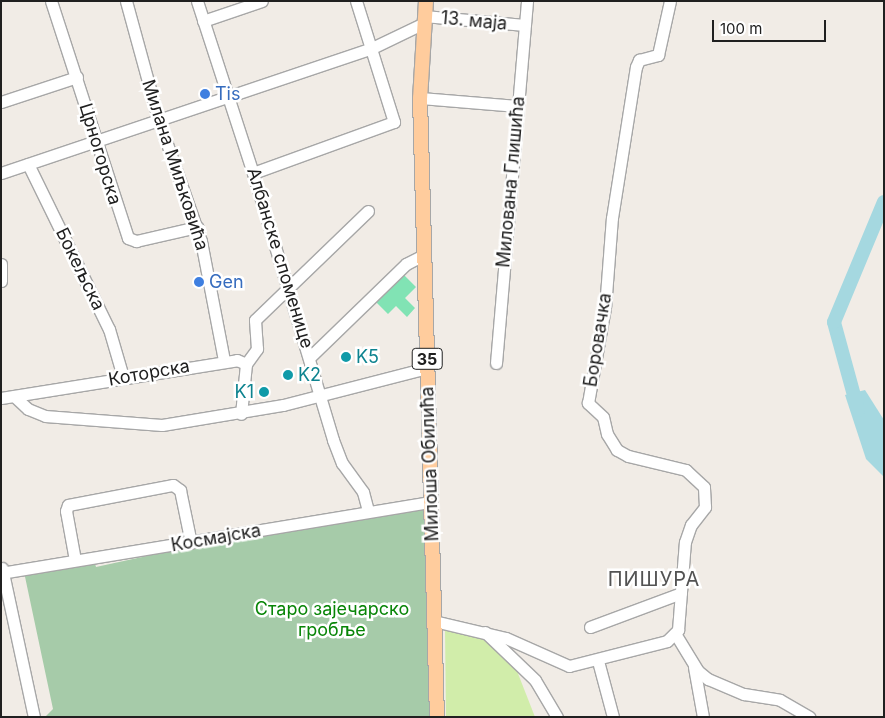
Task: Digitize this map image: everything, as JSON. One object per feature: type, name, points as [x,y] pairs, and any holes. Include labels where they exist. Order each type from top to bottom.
[{"type":"main road","name":"Милоша Обилића","points":[[426,1],[420,98],[437,717]]},
{"type":"street","name":"Црногорска","points":[[51,1],[128,238],[136,242],[197,227]]},
{"type":"street","name":"Милана Миљковића","points":[[126,1],[158,118],[197,227],[212,290],[224,360]]},
{"type":"street","name":"Албанске споменице","points":[[197,1],[310,357],[337,454],[360,485],[368,511]]},
{"type":"street","points":[[203,21],[262,1]]},
{"type":"street","points":[[253,173],[390,125],[394,115],[356,1]]},
{"type":"street","name":"Милована Глишића","points":[[496,363],[527,1]]},
{"type":"street","name":"Боровачка","points":[[670,1],[658,55],[639,60],[636,67],[612,218],[605,308],[588,403],[603,417],[607,434],[617,450],[628,456],[686,470],[704,487],[705,507],[691,525],[685,542],[676,635]]},
{"type":"street","points":[[1,173],[97,141],[158,118],[372,48],[424,20]]},
{"type":"street","name":"13. маја","points":[[424,20],[525,25]]},
{"type":"street","points":[[2,100],[77,77]]},
{"type":"street","points":[[420,98],[518,106]]},
{"type":"street","name":"Бокељска","points":[[28,164],[109,328],[123,377]]},
{"type":"street","points":[[241,414],[246,364],[257,350],[255,320],[289,290],[368,211]]},
{"type":"street","points":[[310,357],[406,264],[424,255]]},
{"type":"street","points":[[1,264],[2,281]]},
{"type":"street","name":"Которска","points":[[1,398],[224,360],[241,360],[246,364]]},
{"type":"street","points":[[14,396],[22,405],[39,414],[143,425],[194,422],[241,414],[427,368]]},
{"type":"street","points":[[75,560],[66,507],[173,485],[180,490],[191,543]]},
{"type":"street","name":"Космајска","points":[[2,571],[191,543],[368,511],[430,502]]},
{"type":"street","points":[[2,571],[34,717]]},
{"type":"street","points":[[590,627],[681,593]]},
{"type":"street","points":[[434,621],[506,638],[564,665],[598,661],[668,641],[676,635],[694,665],[708,679],[724,687],[780,700],[809,717]]},
{"type":"street","points":[[486,632],[535,680],[557,717]]},
{"type":"street","points":[[598,661],[612,717]]},
{"type":"street","points":[[694,665],[703,717]]},
{"type":"green space","points":[[404,275],[416,287],[405,298],[415,308],[407,317],[396,306],[388,314],[376,302]]},
{"type":"green space","name":"Старо зајечарско гробље","points":[[426,508],[431,717],[45,717],[53,709],[24,572],[94,560],[96,567],[179,549]]},
{"type":"green space","points":[[445,629],[482,636],[517,671],[535,717],[446,717]]},
{"type":"water","points":[[865,390],[884,420],[884,477],[866,459],[845,395]]},
{"type":"waterway","points":[[858,410],[834,322],[884,202]]},
{"type":"place","name":"Tis","points":[[205,94]]},
{"type":"place","name":"Gen","points":[[199,282]]},
{"type":"place","name":"K5","points":[[346,357]]},
{"type":"place","name":"K2","points":[[288,375]]},
{"type":"place","name":"K1","points":[[264,392]]},
{"type":"district","name":"ПИШУРА","points":[[654,579]]}]
